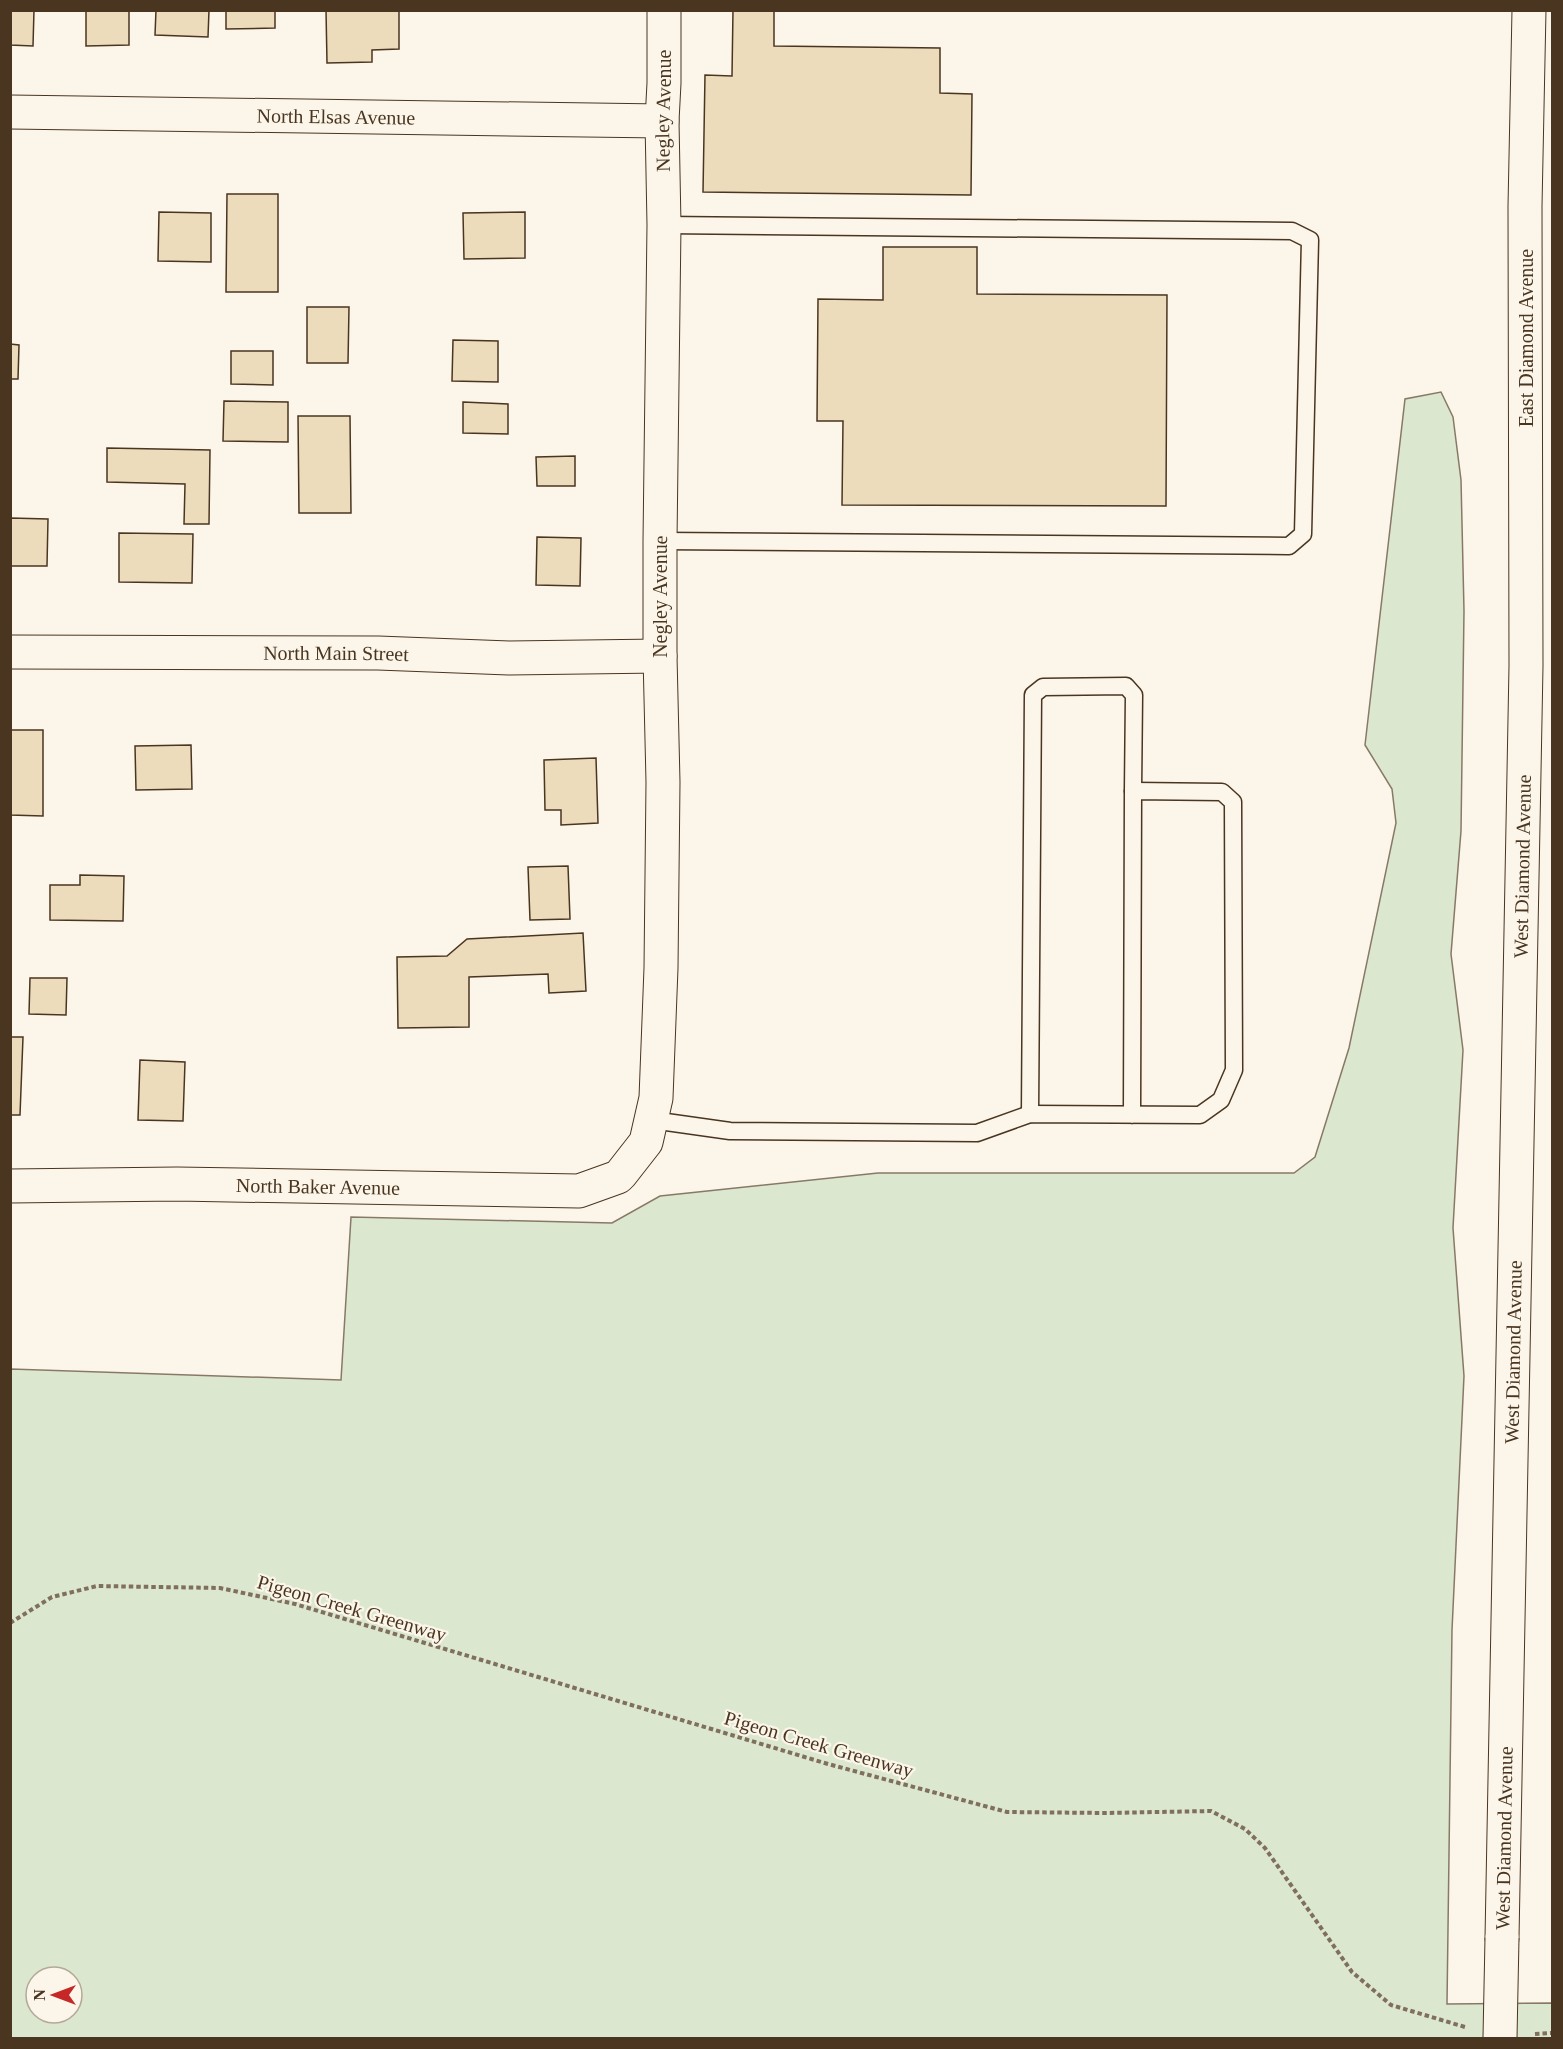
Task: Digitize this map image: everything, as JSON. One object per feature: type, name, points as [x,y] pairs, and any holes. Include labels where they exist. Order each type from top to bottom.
[{"type":"street","name":"Negley Avenue","points":[[621,1174],[646,1142],[652,1120],[656,1098],[661,968],[663,782],[660,541],[664,10]]},
{"type":"street","name":"East Diamond Avenue","points":[[1526,666],[1525,206],[1529,10]]},
{"type":"street","name":"North Elsas Avenue","points":[[10,112],[662,121]]},
{"type":"street","name":"North Main Street","points":[[10,652],[366,653],[509,658],[660,656]]},
{"type":"street","name":"West Diamond Avenue","points":[[1501,2033],[1526,666]]},
{"type":"street","name":"North Baker Avenue","points":[[10,1186],[177,1184],[579,1191],[621,1174]]},
{"type":"lane","points":[[660,541],[1289,546],[1303,534],[1310,240],[1292,231],[664,225]]},
{"type":"lane","points":[[1030,1114],[1034,695],[1043,687],[1126,686],[1134,695],[1132,1115]]},
{"type":"lane","points":[[652,1120],[730,1131],[977,1133],[1030,1114],[1200,1115],[1221,1100],[1234,1070],[1233,802],[1222,792],[1133,791]]},
{"type":"path","name":"Pigeon Creek Greenway","points":[[10,1623],[52,1597],[97,1586],[220,1588],[295,1604],[828,1764],[1007,1812],[1211,1811],[1245,1829],[1265,1848],[1352,1972],[1391,2005],[1462,2026],[1501,2033],[1552,2033]]},
{"type":"green space","points":[[1441,392],[1453,417],[1461,480],[1464,611],[1461,831],[1451,954],[1463,1050],[1453,1228],[1464,1376],[1452,1630],[1447,2004],[1552,2003],[1552,2038],[11,2038],[11,1369],[341,1380],[351,1217],[612,1223],[660,1196],[878,1173],[1294,1173],[1315,1157],[1349,1048],[1396,823],[1392,789],[1365,745],[1405,399]]},
{"type":"building","points":[[10,10],[34,10],[33,46],[10,45]]},
{"type":"building","points":[[86,10],[129,10],[129,45],[86,46]]},
{"type":"building","points":[[156,10],[209,10],[208,37],[155,35]]},
{"type":"building","points":[[226,10],[275,10],[275,28],[226,29]]},
{"type":"building","points":[[326,10],[399,10],[399,49],[372,50],[372,62],[327,63]]},
{"type":"building","points":[[733,10],[774,10],[774,46],[940,48],[940,93],[972,94],[971,195],[703,192],[705,75],[732,76]]},
{"type":"building","points":[[227,194],[278,194],[278,292],[226,292]]},
{"type":"building","points":[[159,212],[211,213],[211,262],[158,261]]},
{"type":"building","points":[[525,212],[525,258],[464,259],[463,213]]},
{"type":"building","points":[[883,247],[977,247],[977,294],[1167,295],[1166,506],[842,505],[843,421],[817,421],[818,299],[883,300]]},
{"type":"building","points":[[307,307],[349,307],[348,363],[307,363]]},
{"type":"building","points":[[453,340],[498,341],[498,382],[452,381]]},
{"type":"building","points":[[10,344],[19,345],[18,379],[10,379]]},
{"type":"building","points":[[231,351],[273,351],[273,385],[231,384]]},
{"type":"building","points":[[224,401],[288,402],[288,442],[223,441]]},
{"type":"building","points":[[463,402],[508,404],[508,434],[463,433]]},
{"type":"building","points":[[298,416],[350,416],[351,513],[299,513]]},
{"type":"building","points":[[107,448],[210,450],[209,524],[184,524],[185,484],[107,482]]},
{"type":"building","points":[[575,456],[575,486],[537,486],[536,457]]},
{"type":"building","points":[[10,518],[48,519],[47,566],[10,566]]},
{"type":"building","points":[[119,533],[193,534],[192,583],[119,582]]},
{"type":"building","points":[[537,537],[581,538],[580,586],[536,585]]},
{"type":"building","points":[[10,730],[43,730],[43,816],[10,815]]},
{"type":"building","points":[[191,745],[192,789],[136,790],[135,746]]},
{"type":"building","points":[[596,758],[598,823],[561,825],[561,810],[545,810],[544,760]]},
{"type":"building","points":[[568,866],[570,919],[530,920],[528,867]]},
{"type":"building","points":[[80,875],[124,876],[123,921],[50,920],[50,885],[80,885]]},
{"type":"building","points":[[583,933],[586,991],[549,993],[548,974],[469,977],[469,1027],[398,1028],[397,957],[447,956],[467,939]]},
{"type":"building","points":[[30,978],[67,978],[66,1015],[29,1014]]},
{"type":"building","points":[[10,1037],[23,1037],[20,1115],[10,1115]]},
{"type":"building","points":[[140,1060],[185,1062],[183,1121],[138,1120]]}]
